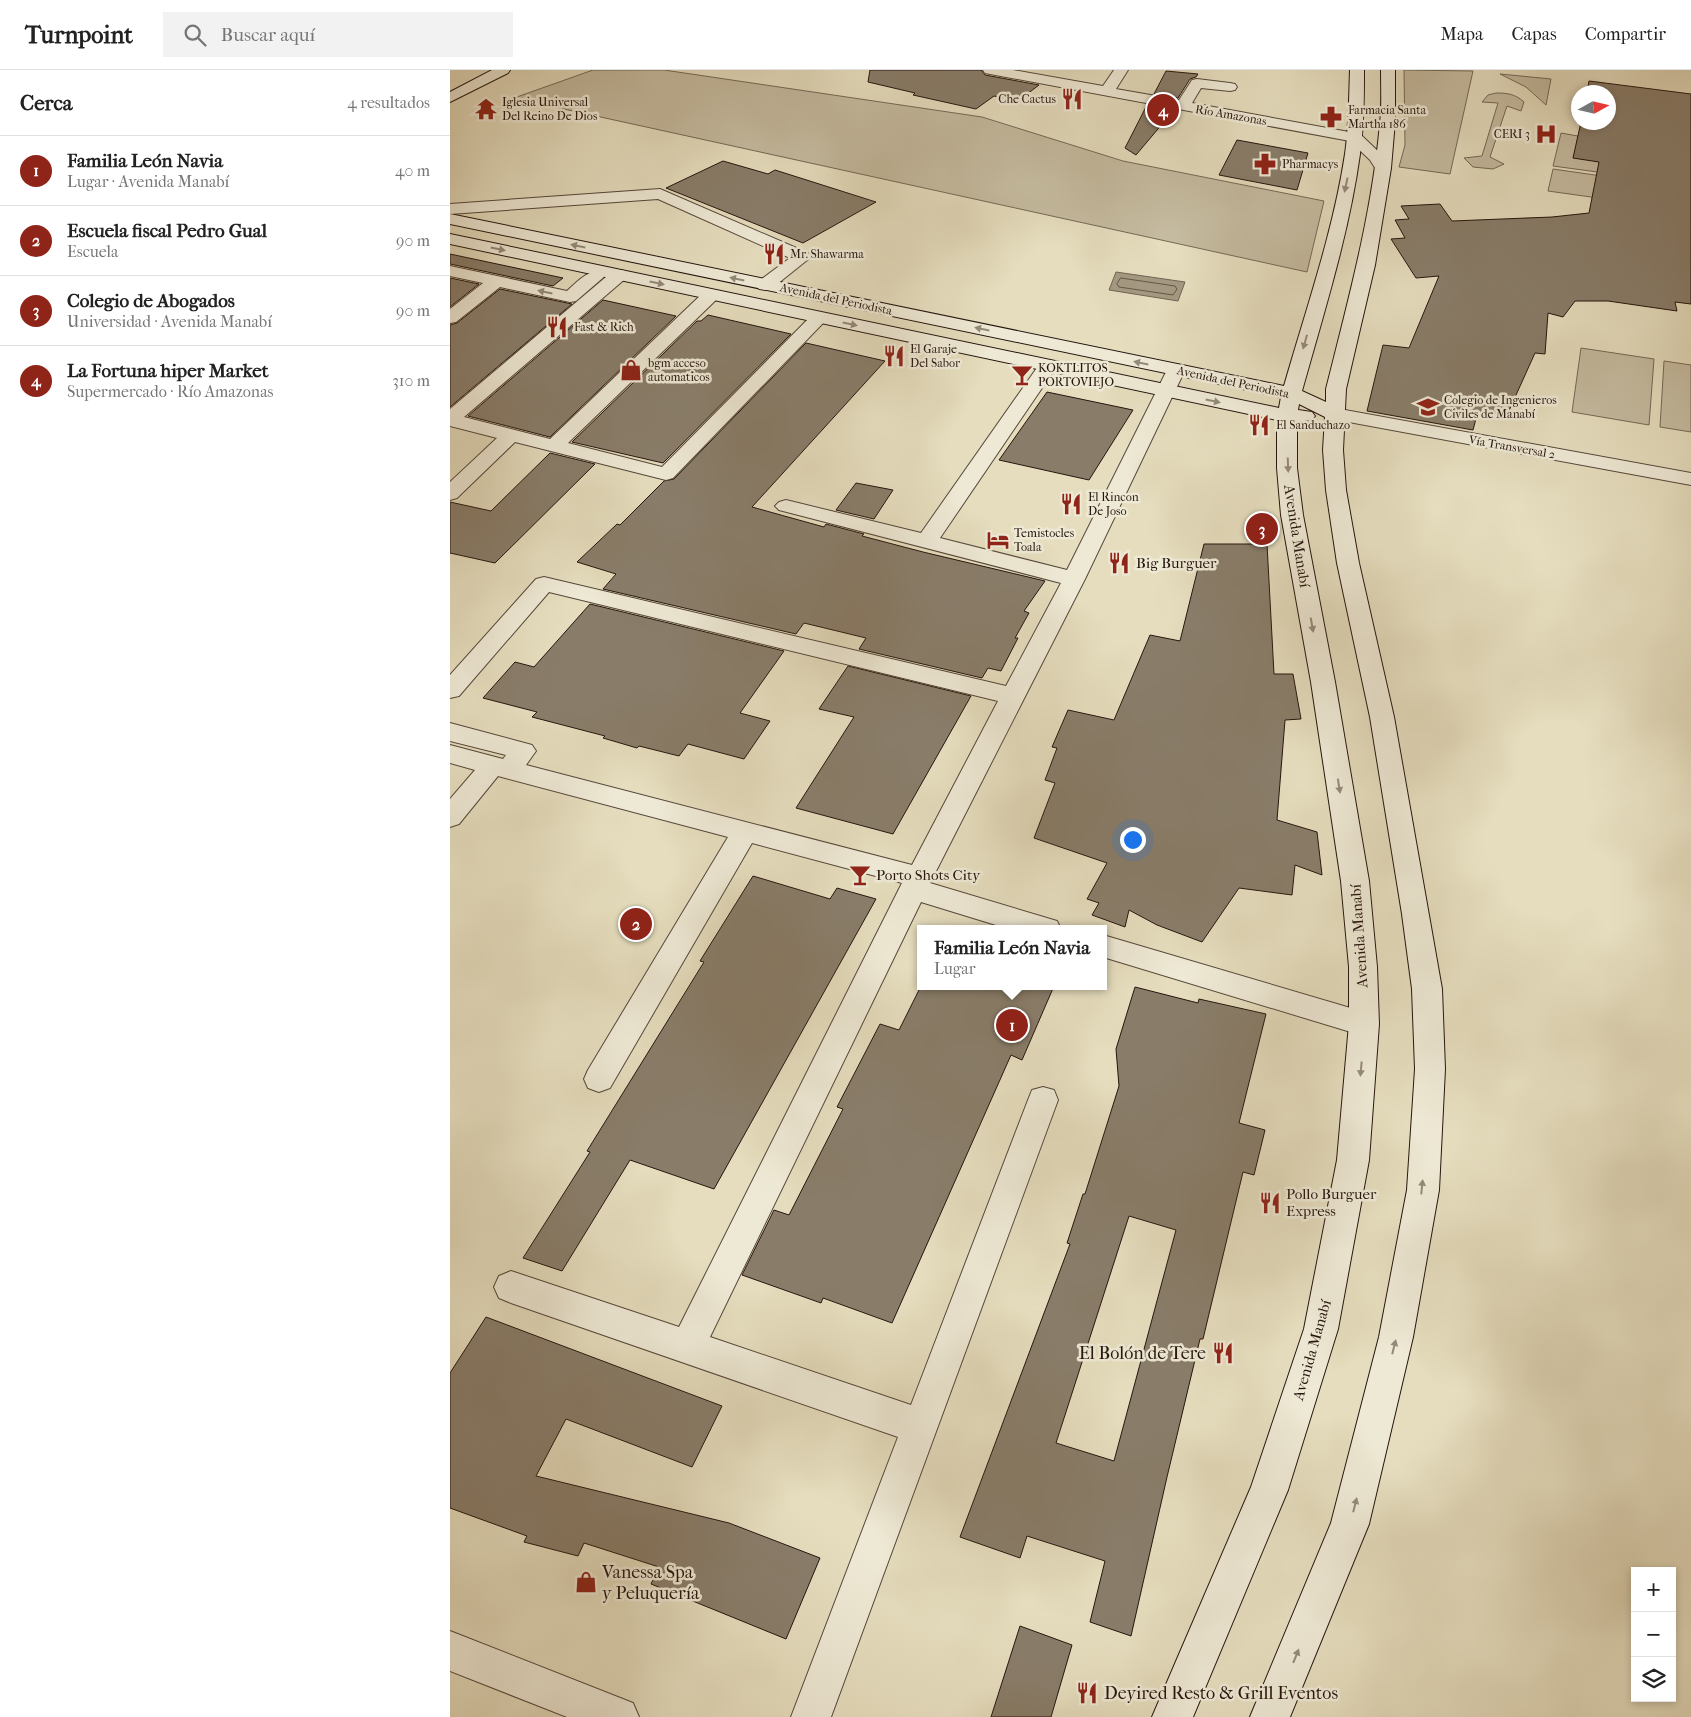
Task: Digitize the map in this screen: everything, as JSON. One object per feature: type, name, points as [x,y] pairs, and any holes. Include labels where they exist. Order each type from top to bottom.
[{"type":"street","points":[[450,98],[504,70]]},
{"type":"street","name":"Río Amazonas","points":[[990,70],[1013,72],[1107,92],[1355,137]]},
{"type":"street","points":[[1107,92],[1121,70]]},
{"type":"street","name":"Avenida Manabí","points":[[1172,1717],[1268,1490],[1321,1329],[1353,1160],[1364,1024],[1362,967],[1355,881],[1323,682],[1292,515],[1287,468],[1289,405],[1332,252],[1355,137],[1358,111],[1357,70]]},
{"type":"street","points":[[1270,1717],[1350,1524],[1396,1337],[1423,1190],[1430,1069],[1427,989],[1382,717],[1348,562],[1336,490],[1334,414],[1336,389],[1366,265],[1383,168],[1388,121],[1388,70]]},
{"type":"street","points":[[1183,106],[1197,83],[1230,87]]},
{"type":"street","points":[[1355,137],[1376,157],[1383,168]]},
{"type":"street","points":[[450,209],[660,194],[802,257],[765,285]]},
{"type":"street","name":"Avenida del Periodista","points":[[450,219],[765,285],[1171,381],[1334,414]]},
{"type":"street","name":"Avenida del Periodista","points":[[450,239],[1048,366],[1171,381]]},
{"type":"street","points":[[450,420],[610,273],[621,255]]},
{"type":"street","points":[[450,271],[570,297],[610,273]]},
{"type":"street","points":[[450,318],[498,281]]},
{"type":"street","points":[[554,446],[711,295]]},
{"type":"street","points":[[450,420],[666,474],[819,318]]},
{"type":"street","points":[[926,542],[1048,366]]},
{"type":"street","points":[[687,1347],[916,883],[1074,578],[1171,381]]},
{"type":"street","name":"Vía Transversal 2","points":[[1334,414],[1691,479]]},
{"type":"street","points":[[450,494],[511,435]]},
{"type":"street","points":[[786,506],[1074,578]]},
{"type":"street","points":[[450,690],[544,584],[1012,696]]},
{"type":"street","points":[[450,732],[523,750],[501,768],[450,817]]},
{"type":"street","points":[[450,754],[745,832],[916,883],[1036,925]]},
{"type":"street","points":[[599,1079],[745,832]]},
{"type":"street","points":[[1107,947],[1364,1024]]},
{"type":"street","points":[[811,1717],[1043,1100]]},
{"type":"street","points":[[511,1287],[920,1426]]},
{"type":"street","points":[[450,1651],[619,1717]]},
{"type":"shaded area","points":[[593,70],[664,70],[982,117],[1123,161],[1324,201],[1307,272],[514,98]]},
{"type":"shaded area","points":[[1404,70],[1473,71],[1450,174],[1399,167],[1405,145]]},
{"type":"shaded area","points":[[1500,74],[1551,79],[1546,105],[1526,87]]},
{"type":"shaded area","points":[[1496,93],[1511,94],[1524,102],[1521,111],[1507,106],[1490,157],[1504,164],[1493,169],[1473,167],[1464,158],[1482,156],[1498,103],[1482,102],[1488,95]]},
{"type":"shaded area","points":[[1561,133],[1578,136],[1574,158],[1627,165],[1612,174],[1553,166]]},
{"type":"shaded area","points":[[1553,169],[1616,178],[1691,211],[1548,191]]},
{"type":"shaded area","points":[[1581,348],[1654,359],[1649,425],[1572,412]]},
{"type":"shaded area","points":[[1664,361],[1691,365],[1691,432],[1660,427]]},
{"type":"water","points":[[1116,272],[1185,282],[1178,301],[1109,290]]},
{"type":"building","points":[[870,70],[981,70],[985,75],[1039,85],[1018,101],[994,96],[976,109],[913,95],[915,93],[868,82]]},
{"type":"building","points":[[1166,71],[1198,74],[1190,79],[1178,98],[1154,94]]},
{"type":"building","points":[[1589,81],[1691,94],[1691,304],[1675,302],[1677,311],[1608,301],[1575,301],[1563,317],[1548,313],[1545,354],[1535,353],[1507,415],[1478,411],[1473,430],[1367,411],[1383,345],[1409,348],[1439,276],[1416,278],[1391,239],[1405,238],[1395,220],[1409,219],[1401,206],[1440,204],[1452,221],[1552,217],[1589,213],[1599,162],[1573,158],[1579,130],[1616,130],[1616,85],[1588,85]]},
{"type":"building","points":[[1147,105],[1174,110],[1136,155],[1125,148]]},
{"type":"building","name":"Pharmacys","points":[[1237,140],[1308,153],[1297,190],[1219,175]]},
{"type":"building","points":[[723,161],[768,174],[775,170],[876,202],[803,243],[666,188]]},
{"type":"building","points":[[450,254],[563,278],[553,286],[450,264]]},
{"type":"building","points":[[450,278],[479,284],[450,307]]},
{"type":"building","points":[[500,289],[572,304],[450,407],[450,325],[457,323]]},
{"type":"building","points":[[603,300],[676,316],[550,437],[468,416]]},
{"type":"building","points":[[708,315],[791,334],[663,463],[572,442],[697,321],[701,321]]},
{"type":"building","points":[[806,343],[885,361],[752,507],[824,527],[826,524],[864,534],[862,536],[923,552],[1045,581],[1024,611],[1029,613],[1015,638],[1018,638],[1001,671],[988,668],[982,678],[859,649],[866,638],[804,623],[796,634],[603,589],[616,574],[577,562],[617,524],[620,525],[664,481],[674,479]]},
{"type":"building","points":[[1047,392],[1133,410],[1089,480],[999,460]]},
{"type":"building","points":[[550,453],[595,464],[495,563],[450,553],[450,502],[491,511]]},
{"type":"building","points":[[856,483],[893,490],[874,519],[836,510]]},
{"type":"building","points":[[1204,544],[1267,544],[1274,674],[1293,674],[1301,719],[1285,720],[1277,820],[1317,832],[1322,875],[1295,865],[1292,895],[1239,888],[1202,942],[1157,925],[1129,910],[1125,927],[1092,915],[1099,903],[1087,899],[1107,863],[1034,838],[1055,783],[1045,780],[1057,748],[1052,747],[1068,710],[1114,720],[1150,635],[1180,641]]},
{"type":"building","points":[[590,604],[784,651],[740,713],[770,721],[744,759],[688,744],[679,756],[639,746],[637,748],[603,738],[605,736],[532,717],[537,712],[483,698],[515,662],[534,667]]},
{"type":"building","points":[[848,666],[971,696],[893,834],[796,808],[854,717],[819,709]]},
{"type":"building","points":[[753,876],[830,899],[837,888],[876,899],[714,1189],[630,1160],[562,1271],[523,1258],[590,1152],[587,1151],[704,962],[700,961]]},
{"type":"building","points":[[1135,987],[1198,1003],[1199,999],[1266,1014],[1239,1123],[1265,1130],[1254,1175],[1243,1172],[1203,1339],[1200,1339],[1131,1636],[1090,1622],[1105,1561],[1027,1536],[1020,1558],[960,1537],[1070,1244],[1067,1243],[1083,1194],[1085,1194],[1119,1086],[1116,1049]],"holes":[[[1129,1216],[1176,1230],[1114,1461],[1056,1443]]]},
{"type":"building","points":[[919,990],[1052,990],[1022,1060],[1011,1055],[892,1323],[823,1298],[821,1303],[742,1275],[774,1210],[789,1215],[843,1109],[837,1107],[880,1024],[899,1030]]},
{"type":"building","points":[[486,1317],[722,1406],[692,1467],[566,1419],[536,1476],[729,1523],[820,1558],[786,1639],[651,1584],[659,1567],[584,1543],[578,1556],[524,1542],[527,1536],[450,1508],[450,1373]]},
{"type":"building","points":[[1020,1626],[1072,1645],[1051,1717],[991,1717]]},
{"type":"place","name":"Che Cactus","points":[[1072,99]]},
{"type":"place","name":"Iglesia Universal Del Reino De Dios","points":[[486,109]]},
{"type":"place","name":"La Fortuna hiper Market","points":[[1163,110]]},
{"type":"place","name":"Farmacia Santa Martha 186","points":[[1331,117]]},
{"type":"place","name":"CERI 3","points":[[1546,134]]},
{"type":"place","name":"Pharmacys","points":[[1265,164]]},
{"type":"place","name":"Mr. Shawarma","points":[[774,254]]},
{"type":"place","name":"Fast & Rich","points":[[557,327]]},
{"type":"place","name":"El Garaje Del Sabor","points":[[894,356]]},
{"type":"place","name":"bgm acceso automaticos","points":[[631,370]]},
{"type":"place","name":"KOKTLITOS PORTOVIEJO","points":[[1022,375]]},
{"type":"place","name":"Colegio de Ingenieros Civiles de Manabí","points":[[1428,407]]},
{"type":"place","name":"El Sanduchazo","points":[[1259,425]]},
{"type":"place","name":"El Rincon De Joso","points":[[1071,504]]},
{"type":"place","name":"Colegio de Abogados","points":[[1262,529]]},
{"type":"place","name":"Temistocles Toala","points":[[998,540]]},
{"type":"place","name":"Big Burguer","points":[[1119,563]]},
{"type":"place","name":"Porto Shots City","points":[[860,875]]},
{"type":"place","name":"Escuela fiscal Pedro Gual","points":[[636,924]]},
{"type":"place","name":"Familia León Navia","points":[[1012,1025]]},
{"type":"place","name":"Pollo Burguer Express","points":[[1270,1203]]},
{"type":"place","name":"El Bolón de Tere","points":[[1223,1353]]},
{"type":"place","name":"Vanessa Spa y Peluquería","points":[[586,1582]]},
{"type":"place","name":"Deyired Resto & Grill Eventos","points":[[1087,1693]]}]
